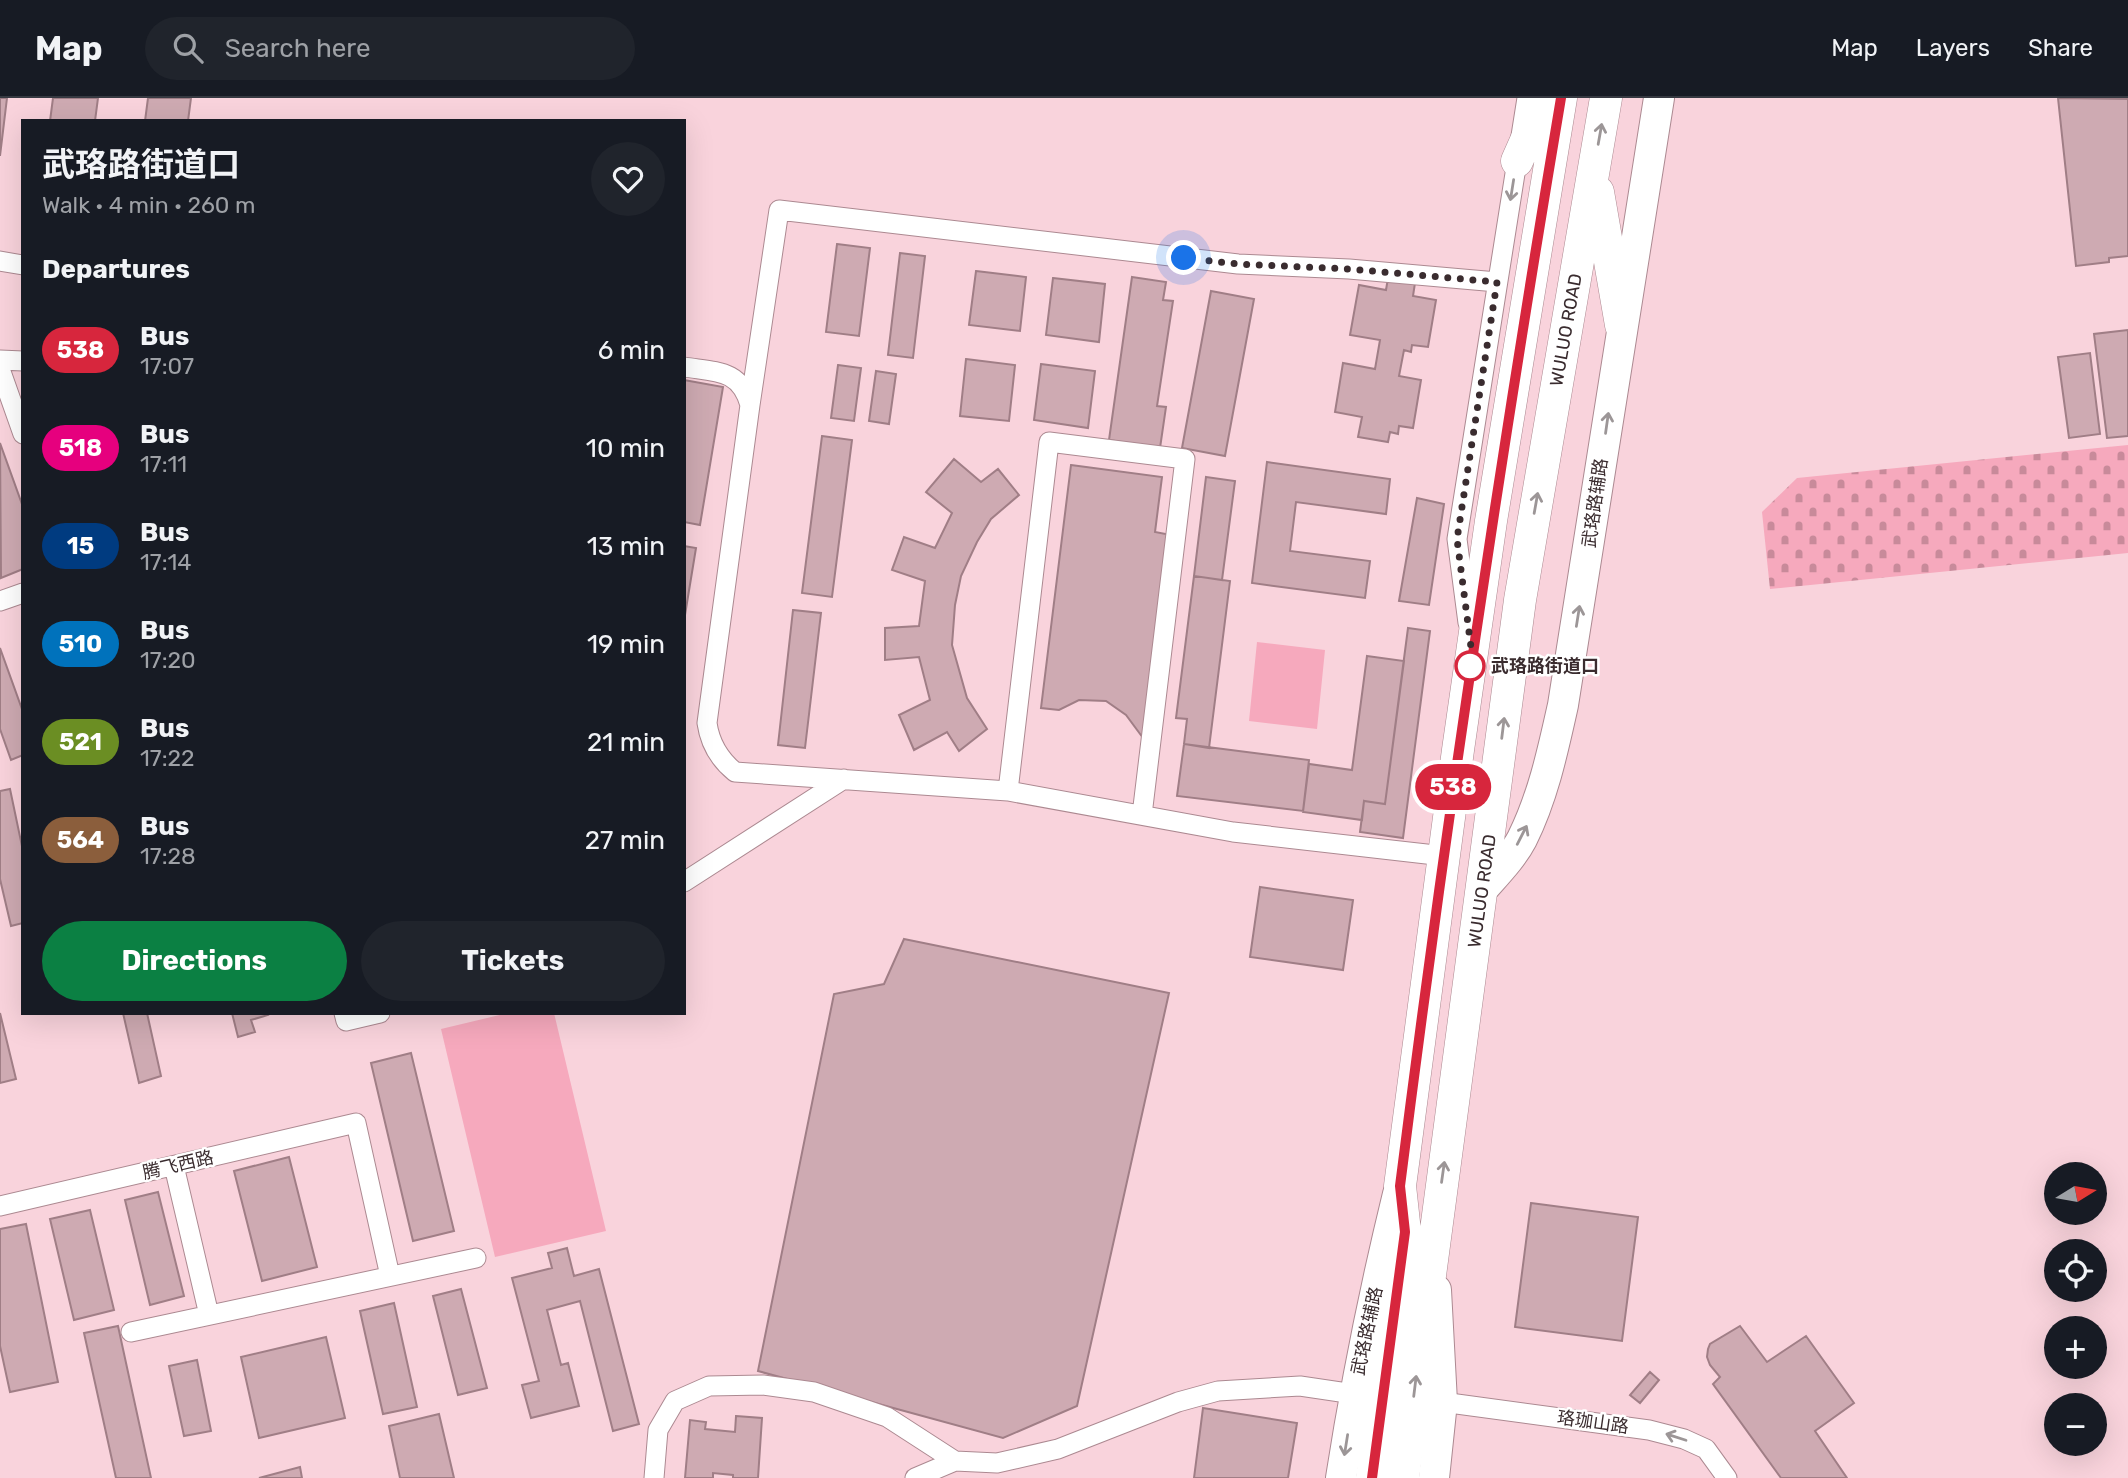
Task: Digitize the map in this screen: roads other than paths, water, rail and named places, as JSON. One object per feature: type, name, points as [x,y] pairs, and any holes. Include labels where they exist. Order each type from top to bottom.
[{"type":"highway","points":[[1517,161],[1545,98]]},
{"type":"highway","points":[[1372,1478],[1405,1232],[1400,1186],[1444,856],[1495,495],[1561,98]]},
{"type":"highway","name":"WULUO ROAD","points":[[1403,1478],[1520,600],[1606,98]]},
{"type":"highway","points":[[1594,169],[1621,325]]},
{"type":"main road","name":"武珞路辅路","points":[[1482,890],[1503,866],[1521,839],[1539,798],[1563,705],[1659,98]]},
{"type":"main road","name":"武珞路辅路","points":[[1342,1478],[1354,1394],[1400,1186]]},
{"type":"main road","points":[[1434,1239],[1442,1402],[1434,1478]]},
{"type":"street","points":[[1472,655],[1457,539],[1527,98]]},
{"type":"street","points":[[1444,856],[1233,832],[1008,791],[735,772],[716,752],[709,738],[707,723],[779,210],[1238,264],[1349,269],[1497,282]]},
{"type":"street","points":[[0,261],[21,265]]},
{"type":"street","points":[[0,360],[21,361]]},
{"type":"street","points":[[686,367],[736,378],[746,391],[750,405]]},
{"type":"street","points":[[0,369],[21,428]]},
{"type":"street","points":[[1008,791],[1049,442],[1185,458],[1142,815]]},
{"type":"street","points":[[0,601],[21,594]]},
{"type":"street","points":[[686,881],[844,779]]},
{"type":"street","points":[[344,1015],[345,1021],[371,1015]]},
{"type":"street","name":"腾飞西路","points":[[0,1206],[356,1123],[390,1276]]},
{"type":"street","points":[[174,1166],[209,1315]]},
{"type":"street","points":[[131,1332],[475,1258]]},
{"type":"street","points":[[654,1478],[658,1430],[675,1401],[709,1386],[764,1385],[814,1392],[887,1416],[955,1461]]},
{"type":"street","points":[[915,1478],[955,1461],[997,1463],[1058,1449],[1166,1406],[1218,1391],[1300,1386],[1354,1394]]},
{"type":"street","name":"珞珈山路","points":[[1442,1402],[1671,1435],[1706,1449],[1727,1478]]},
{"type":"place","name":"武珞路街道口","points":[[1470,666]]}]
